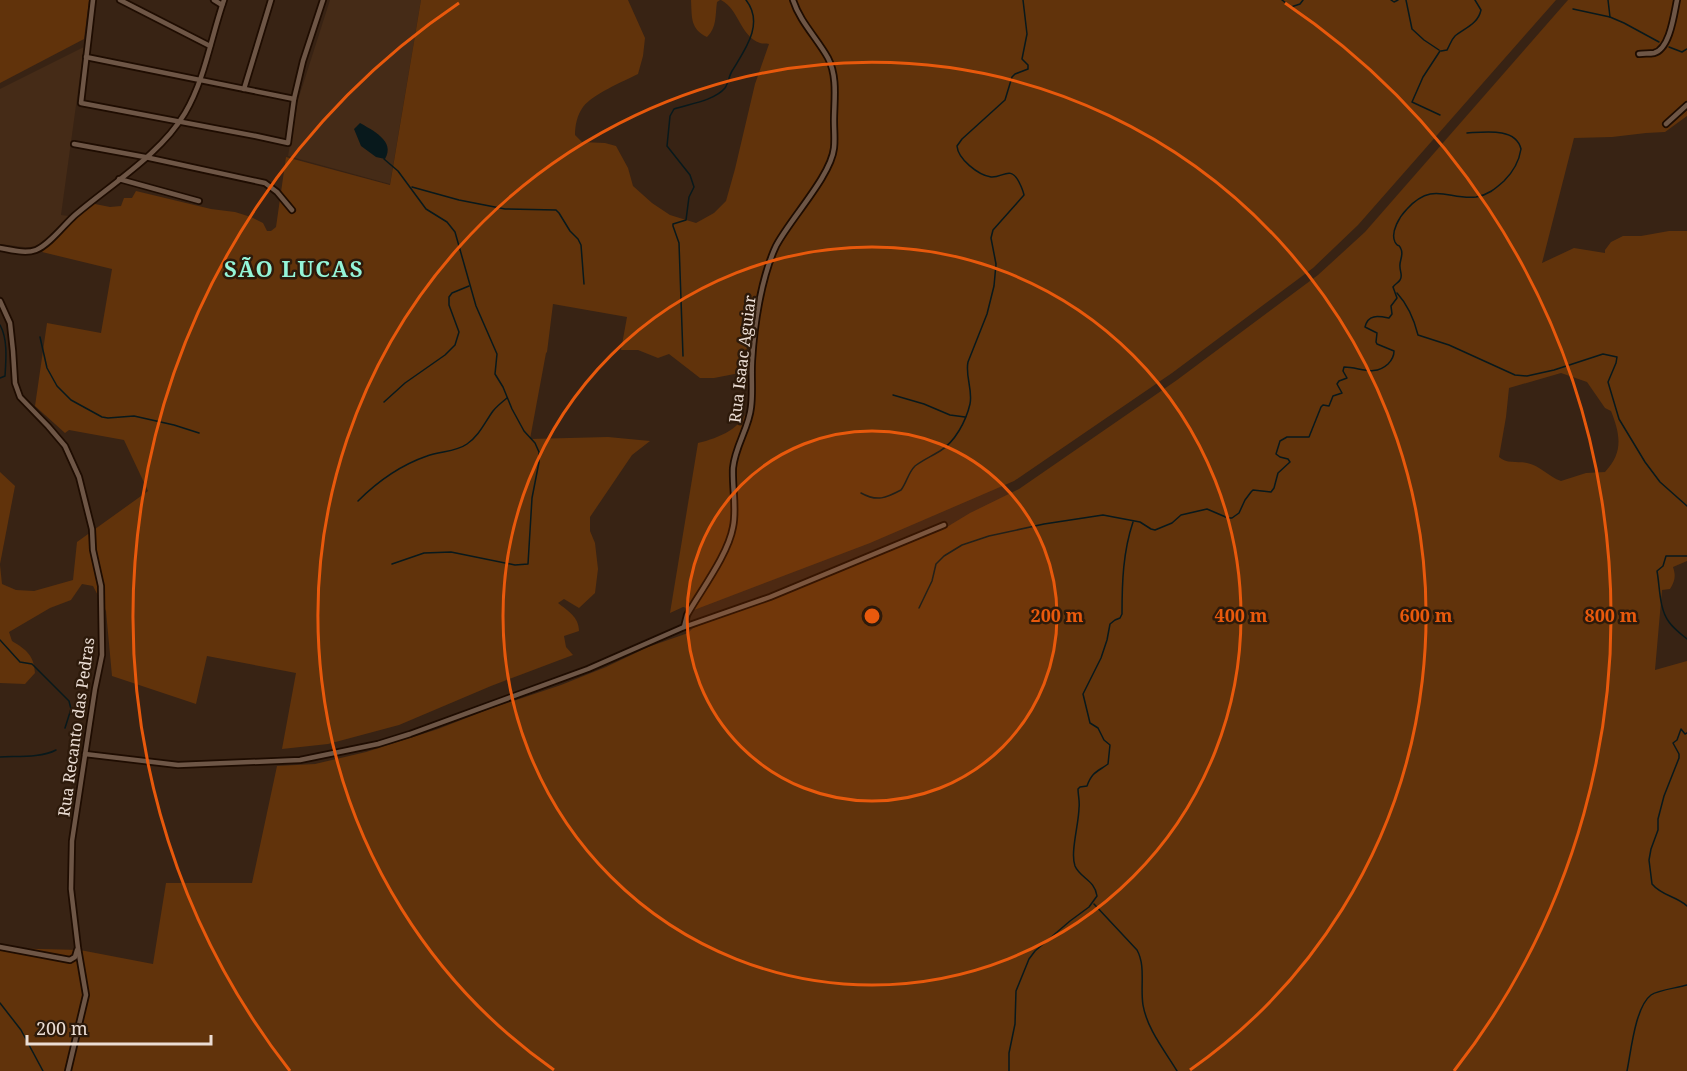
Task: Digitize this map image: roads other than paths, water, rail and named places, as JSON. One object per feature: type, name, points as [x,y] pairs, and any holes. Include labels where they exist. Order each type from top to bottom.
[{"type":"street","points":[[93,0],[81,103],[288,144],[294,99],[303,61],[323,0]]},
{"type":"street","points":[[120,0],[210,46]]},
{"type":"street","points":[[0,248],[27,252],[41,247],[93,199],[168,137],[180,121],[200,79],[223,2],[214,0]]},
{"type":"street","points":[[244,89],[271,0]]},
{"type":"street","name":"Rua Isaac Aguiar","points":[[684,627],[687,615],[729,541],[734,525],[733,468],[751,409],[752,364],[762,290],[776,246],[816,186],[834,150],[835,79],[829,59],[805,24],[793,0]]},
{"type":"street","points":[[1639,54],[1654,53],[1662,48],[1673,21],[1677,0]]},
{"type":"street","points":[[86,57],[294,99]]},
{"type":"street","points":[[1666,124],[1687,105]]},
{"type":"street","points":[[74,144],[265,183],[277,192],[292,210]]},
{"type":"street","points":[[119,179],[199,201]]},
{"type":"street","name":"Rua Recanto das Pedras","points":[[0,301],[10,323],[15,383],[20,397],[65,446],[79,477],[92,529],[93,550],[101,586],[102,655],[72,841],[71,889],[86,995],[68,1071]]},
{"type":"street","points":[[86,754],[178,765],[300,760],[378,744],[588,669],[684,627],[770,597],[944,525]]},
{"type":"street","points":[[0,947],[70,960],[75,957],[78,948]]},
{"type":"waterway","points":[[683,356],[679,243],[673,224],[686,220],[689,197],[694,187],[690,175],[667,146],[670,116],[674,109],[708,99],[725,88],[751,37],[754,18],[746,0]]},
{"type":"waterway","points":[[861,493],[881,498],[901,490],[915,466],[950,442],[963,424],[968,411],[971,399],[967,372],[968,362],[987,314],[994,286],[996,264],[991,238],[993,230],[1024,195],[1013,174],[986,176],[969,166],[957,146],[1005,100],[1012,77],[1028,69],[1028,65],[1022,59],[1027,34],[1023,0]]},
{"type":"waterway","points":[[1282,0],[1291,7],[1300,4],[1303,0]]},
{"type":"waterway","points":[[1391,0],[1394,2],[1398,0]]},
{"type":"waterway","points":[[1406,0],[1412,29],[1439,50]]},
{"type":"waterway","points":[[1441,51],[1447,50],[1455,36],[1477,19],[1481,10],[1475,0]]},
{"type":"waterway","points":[[1608,0],[1610,17]]},
{"type":"waterway","points":[[1573,9],[1610,17],[1659,42]]},
{"type":"waterway","points":[[1669,47],[1682,52],[1687,49]]},
{"type":"waterway","points":[[1440,51],[1423,77],[1412,102],[1440,115]]},
{"type":"waterway","points":[[919,608],[932,581],[936,564],[962,545],[989,536],[1044,524],[1103,515],[1140,522],[1155,530],[1172,523],[1181,515],[1207,509],[1232,518],[1239,513],[1253,490],[1271,492],[1278,473],[1290,462],[1276,454],[1280,441],[1287,437],[1309,437],[1321,407],[1329,406],[1333,396],[1342,393],[1337,384],[1347,378],[1343,371],[1344,367],[1372,371],[1383,368],[1392,358],[1394,351],[1377,344],[1377,333],[1365,327],[1371,318],[1389,318],[1392,314],[1391,306],[1397,298],[1393,287],[1401,278],[1402,251],[1394,238],[1396,224],[1401,216],[1416,201],[1425,196],[1433,194],[1466,197],[1484,195],[1504,181],[1515,167],[1521,149],[1513,137],[1498,132],[1467,133]]},
{"type":"waterway","points":[[384,159],[398,171],[426,209],[447,222],[455,232],[476,306],[497,354],[495,374],[524,431],[535,443],[539,452],[532,498],[528,564],[515,565],[451,552],[424,553],[392,564]]},
{"type":"waterway","points":[[412,187],[459,200],[505,209],[556,210],[581,245],[584,284]]},
{"type":"waterway","points":[[384,402],[455,345],[459,332],[449,305],[449,297],[452,293],[469,286]]},
{"type":"waterway","points":[[1397,293],[1410,312],[1418,335],[1449,345],[1515,375],[1527,376],[1554,370],[1603,354],[1617,357],[1608,382],[1619,419],[1660,482],[1687,506]]},
{"type":"waterway","points":[[0,325],[3,331],[6,357],[5,376],[0,378]]},
{"type":"waterway","points":[[40,337],[47,368],[57,386],[71,400],[102,417],[134,416],[199,433]]},
{"type":"waterway","points":[[893,395],[950,415],[965,417]]},
{"type":"waterway","points":[[358,501],[382,480],[408,464],[427,456],[458,449],[467,444],[495,409],[507,398]]},
{"type":"waterway","points":[[1009,1071],[1009,1053],[1015,1024],[1016,991],[1029,959],[1035,951],[1089,907],[1097,896],[1093,886],[1075,866],[1074,846],[1079,814],[1078,789],[1087,786],[1093,775],[1108,764],[1110,745],[1104,740],[1098,728],[1090,723],[1083,694],[1101,658],[1110,624],[1122,614],[1124,567],[1133,522]]},
{"type":"waterway","points":[[1687,556],[1666,556],[1663,566],[1657,571],[1666,617],[1673,627],[1687,639]]},
{"type":"waterway","points":[[0,640],[20,662],[32,664],[69,701],[71,709],[65,728]]},
{"type":"waterway","points":[[1687,733],[1685,734],[1681,729],[1677,740],[1673,743],[1679,758],[1664,796],[1658,819],[1658,830],[1649,860],[1652,884],[1687,906]]},
{"type":"waterway","points":[[0,757],[36,755],[56,750]]},
{"type":"waterway","points":[[1094,904],[1140,956],[1145,1014],[1157,1040],[1177,1071]]},
{"type":"waterway","points":[[1627,1071],[1634,1030],[1646,1001],[1654,993],[1687,985]]},
{"type":"waterway","points":[[0,1003],[21,1030],[43,1071]]},
{"type":"district","name":"SÃO LUCAS","points":[[294,268]]}]
